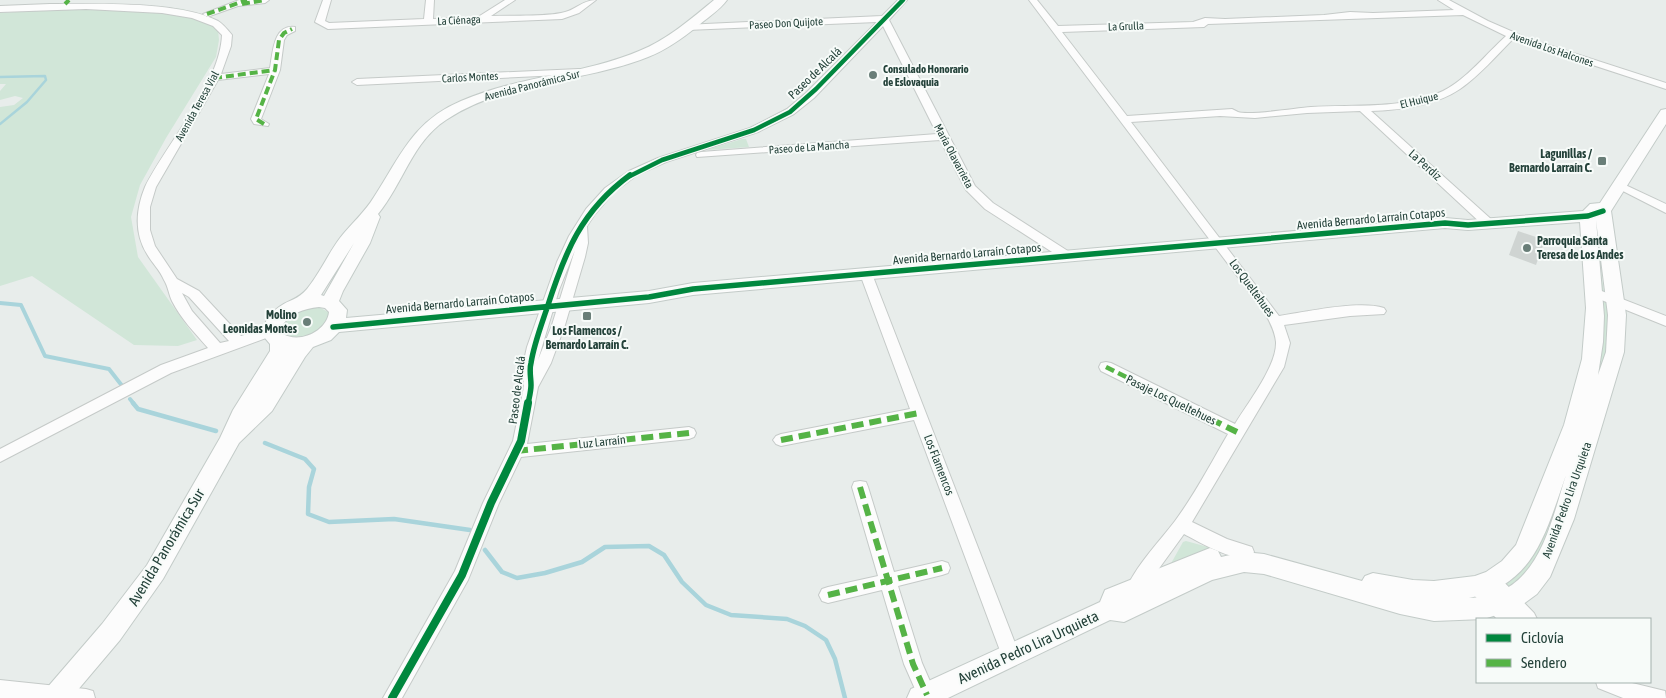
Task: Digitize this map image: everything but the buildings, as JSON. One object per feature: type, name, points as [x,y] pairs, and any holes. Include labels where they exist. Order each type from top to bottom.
[{"type":"street","points":[[207,14],[248,0]]},
{"type":"street","points":[[230,6],[265,0]]},
{"type":"street","name":"La Ciénaga","points":[[327,0],[320,22],[322,25],[566,15],[576,12],[592,0]]},
{"type":"street","points":[[428,21],[430,0]]},
{"type":"street","name":"Avenida Panorámica Sur","points":[[305,302],[311,296],[345,242],[374,209],[414,144],[428,128],[455,109],[500,92],[643,55],[668,42],[721,0]]},
{"type":"street","name":"Paseo de Alcalá","points":[[392,698],[462,575],[491,503],[516,451],[523,433],[531,387],[547,357],[558,300],[581,253],[582,227],[593,206],[616,183],[648,165],[751,132],[777,120],[796,108],[903,0]]},
{"type":"street","name":"Los Queltehues","points":[[1033,0],[1220,243],[1276,321],[1283,342],[1280,359],[1182,524],[1136,586]]},
{"type":"street","name":"Avenida Los Halcones","points":[[1442,0],[1512,35],[1666,86]]},
{"type":"street","name":"Avenida Teresa Vial","points":[[0,10],[67,2],[159,3],[187,7],[207,14],[219,22],[227,35],[227,43],[215,76],[170,155],[152,179],[146,198],[143,221],[147,241],[154,257],[171,281],[180,304],[217,349]]},
{"type":"street","points":[[482,19],[506,2]]},
{"type":"street","name":"La Grulla","points":[[1055,29],[1197,23],[1208,25],[1225,22],[1324,18],[1352,19],[1373,16],[1463,12]]},
{"type":"street","points":[[705,13],[710,21],[720,26]]},
{"type":"street","name":"Paseo Don Quijote","points":[[688,27],[884,20]]},
{"type":"street","name":"María Olavarrieta","points":[[884,20],[966,182],[975,195],[1067,256]]},
{"type":"street","points":[[264,124],[258,122],[256,118],[276,68],[279,40],[284,33],[292,29]]},
{"type":"street","name":"El Huique","points":[[1124,119],[1224,114],[1261,115],[1305,110],[1404,105],[1427,100],[1446,93],[1460,84],[1512,35]]},
{"type":"street","points":[[866,37],[881,36],[894,38]]},
{"type":"street","points":[[215,76],[276,68]]},
{"type":"street","name":"Carlos Montes","points":[[357,82],[582,72]]},
{"type":"street","points":[[499,76],[503,83],[500,92]]},
{"type":"street","name":"La Perdiz","points":[[1361,108],[1484,220]]},
{"type":"street","points":[[1598,214],[1620,186],[1666,113]]},
{"type":"street","points":[[751,132],[752,142],[761,150]]},
{"type":"street","name":"Paseo de La Mancha","points":[[675,156],[944,137]]},
{"type":"street","points":[[1620,186],[1666,209]]},
{"type":"street","name":"Avenida Panorámica Sur","points":[[334,314],[334,291],[362,243],[374,209]]},
{"type":"street","name":"Avenida Bernardo Larraín Cotapos","points":[[334,314],[457,309],[558,300],[655,296],[693,289],[1445,223],[1468,224],[1484,220],[1567,211],[1598,214]]},
{"type":"street","name":"Avenida Bernardo Larraín Cotapos","points":[[1484,220],[1551,218],[1566,223],[1598,214]]},
{"type":"street","name":"Avenida Pedro Lira Urquieta","points":[[924,696],[1109,608],[1124,611],[1207,571],[1244,562],[1264,564],[1417,607],[1466,611],[1505,608],[1536,579],[1563,519],[1611,371],[1617,334],[1607,294],[1598,214]]},
{"type":"street","name":"Avenida Pedro Lira Urquieta","points":[[1109,608],[1113,598],[1136,586],[1202,560],[1224,554],[1246,552],[1402,589],[1438,592],[1483,583],[1508,569],[1524,551],[1546,502],[1586,388],[1592,364],[1596,323],[1607,294],[1598,214]]},
{"type":"street","name":"Los Flamencos","points":[[866,274],[1011,656]]},
{"type":"street","name":"Avenida Teresa Vial","points":[[171,281],[194,294],[238,342]]},
{"type":"street","points":[[1607,294],[1666,319]]},
{"type":"street","points":[[0,456],[158,373],[217,349],[238,342],[276,337],[292,344],[306,342],[322,336],[334,314],[319,300],[305,302],[292,307],[281,314],[274,323],[276,337]]},
{"type":"street","points":[[1276,321],[1350,311],[1379,311]]},
{"type":"street","name":"Avenida Panorámica Sur","points":[[54,697],[111,632],[140,595],[168,550],[230,440],[240,415],[279,351],[276,337]]},
{"type":"street","name":"Avenida Panorámica Sur","points":[[230,440],[265,406],[306,342]]},
{"type":"street","name":"Pasaje Los Queltehues","points":[[1106,367],[1237,432]]},
{"type":"street","points":[[781,440],[919,413]]},
{"type":"street","name":"Luz Larraín","points":[[516,451],[689,433]]},
{"type":"street","points":[[860,487],[924,696]]},
{"type":"street","points":[[1182,524],[1230,549],[1246,552]]},
{"type":"street","points":[[828,595],[872,587],[888,581],[942,568]]},
{"type":"street","points":[[1483,583],[1505,608],[1526,618]]},
{"type":"street","points":[[1607,683],[1631,692],[1658,698]]},
{"type":"street","points":[[0,689],[54,697],[86,698]]},
{"type":"green space","points":[[99,6],[156,6],[183,9],[206,17],[218,30],[219,40],[216,57],[166,138],[140,185],[131,217],[138,257],[197,340],[178,346],[134,345],[32,276],[0,286],[0,107],[14,105],[23,98],[15,96],[0,100],[0,91],[6,84],[0,84],[0,13]]},
{"type":"green space","points":[[746,139],[749,147],[706,150]]},
{"type":"green space","points":[[1593,224],[1611,334],[1584,435],[1550,530],[1529,574],[1517,585],[1482,601],[1427,597],[1508,579],[1590,389]]},
{"type":"green space","points":[[319,307],[328,312],[330,316],[323,327],[306,336],[299,337],[286,334],[283,325],[290,316],[303,309]]},
{"type":"green space","points":[[1186,541],[1219,550],[1192,556],[1169,567],[1183,542]]},
{"type":"waterway","points":[[0,77],[45,76],[46,80],[27,102],[0,124]]},
{"type":"waterway","points":[[0,303],[21,305],[45,356],[109,369],[123,387]]},
{"type":"waterway","points":[[130,399],[134,404]]},
{"type":"waterway","points":[[133,403],[138,409],[216,431]]},
{"type":"waterway","points":[[265,443],[305,459],[314,469],[309,487],[308,514],[329,522],[394,519],[470,530]]},
{"type":"waterway","points":[[485,550],[502,572],[517,578],[545,573],[582,562],[605,547],[649,546],[664,555],[682,582],[706,605],[731,615],[787,619],[805,626],[826,640],[835,659],[845,698]]},
{"type":"marked path","points":[[65,4],[69,0]]},
{"type":"marked path","points":[[207,14],[247,0]]},
{"type":"marked path","points":[[242,4],[265,0]]},
{"type":"marked path","points":[[264,124],[256,119],[275,70],[279,40],[284,33],[292,29]]},
{"type":"marked path","points":[[214,78],[275,70]]},
{"type":"marked path","points":[[1106,367],[1237,432]]},
{"type":"marked path","points":[[781,440],[919,413]]},
{"type":"marked path","points":[[516,451],[689,433]]},
{"type":"marked path","points":[[860,487],[913,664],[927,695]]},
{"type":"marked path","points":[[828,595],[942,568]]},
{"type":"cycle path","points":[[392,698],[462,575],[491,503],[521,441],[531,387],[530,365],[534,347],[563,262],[575,236],[590,211],[609,190],[633,173],[662,160],[754,130],[790,112],[804,101],[903,0]]},
{"type":"cycle path","points":[[333,327],[649,297],[693,289],[1445,223],[1468,225],[1588,216],[1603,211]]},
{"type":"place","name":"Consulado Honorario de Eslovaquia","points":[[873,75]]},
{"type":"place","name":"Lagunillas / Bernardo Larraín C.","points":[[1602,161]]},
{"type":"place","name":"Parroquia Santa Teresa de Los Andes","points":[[1527,248]]},
{"type":"place","name":"Los Flamencos / Bernardo Larraín C.","points":[[587,316]]},
{"type":"place","name":"Molino Leonidas Montes","points":[[307,322]]}]
